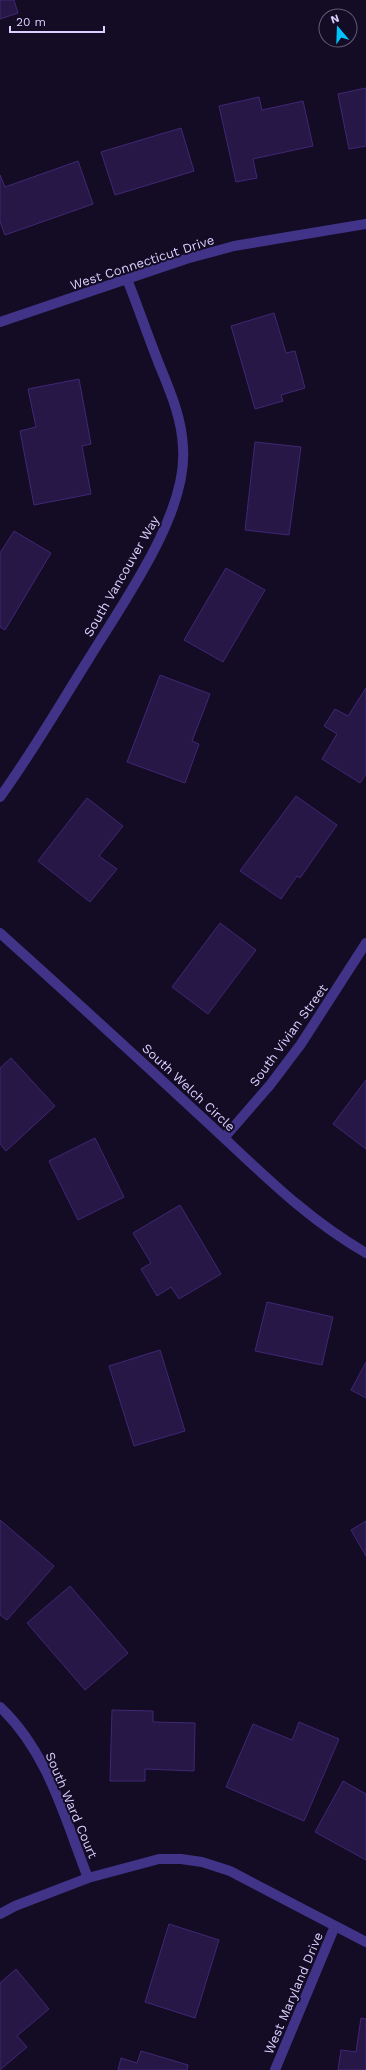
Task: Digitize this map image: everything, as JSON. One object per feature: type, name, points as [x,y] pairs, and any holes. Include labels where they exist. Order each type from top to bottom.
[{"type":"street","name":"West Connecticut Drive","points":[[0,322],[186,258],[234,246],[366,224]]},
{"type":"street","name":"South Vancouver Way","points":[[0,797],[35,746],[130,592],[166,527],[177,498],[183,472],[184,448],[176,409],[127,279]]},
{"type":"street","name":"South Welch Circle","points":[[0,933],[270,1182],[342,1239],[366,1253]]},
{"type":"street","name":"South Vivian Street","points":[[224,1138],[270,1086],[297,1050],[325,1010],[366,943]]},
{"type":"street","name":"South Ward Court","points":[[0,1707],[27,1738],[40,1759],[88,1878]]},
{"type":"street","points":[[0,1914],[15,1906],[88,1878],[159,1859],[181,1858],[202,1862],[230,1871],[366,1942]]},
{"type":"street","name":"West Maryland Drive","points":[[275,2070],[336,1926]]},
{"type":"building","points":[[0,0],[14,0],[18,13],[0,19]]},
{"type":"building","points":[[366,88],[366,146],[349,149],[338,94]]},
{"type":"building","points":[[259,97],[262,110],[303,101],[313,146],[253,159],[257,178],[236,182],[219,106]]},
{"type":"building","points":[[181,128],[194,171],[115,195],[101,152]]},
{"type":"building","points":[[78,161],[93,204],[5,235],[0,222],[0,175],[5,187]]},
{"type":"building","points":[[274,313],[286,353],[295,351],[305,388],[281,395],[283,401],[255,409],[231,326]]},
{"type":"building","points":[[79,379],[91,444],[82,446],[91,494],[34,505],[20,431],[36,427],[28,389]]},
{"type":"building","points":[[255,442],[301,447],[289,535],[245,530]]},
{"type":"building","points":[[14,531],[51,553],[5,630],[0,627],[0,553]]},
{"type":"building","points":[[226,568],[265,590],[223,662],[184,640]]},
{"type":"building","points":[[160,675],[210,694],[192,741],[199,744],[185,783],[127,762]]},
{"type":"building","points":[[366,688],[366,774],[360,783],[322,759],[337,734],[324,726],[335,709],[348,716]]},
{"type":"building","points":[[296,796],[337,825],[300,878],[297,876],[281,899],[240,871]]},
{"type":"building","points":[[87,798],[123,826],[99,856],[117,869],[90,902],[38,861]]},
{"type":"building","points":[[220,923],[256,950],[208,1014],[172,987]]},
{"type":"building","points":[[11,1058],[55,1106],[6,1151],[0,1144],[0,1068]]},
{"type":"building","points":[[366,1080],[366,1149],[333,1124]]},
{"type":"building","points":[[95,1138],[124,1197],[78,1220],[49,1161]]},
{"type":"building","points":[[180,1205],[221,1274],[179,1299],[171,1287],[157,1296],[141,1269],[151,1263],[133,1233]]},
{"type":"building","points":[[267,1302],[333,1317],[322,1365],[255,1351]]},
{"type":"building","points":[[160,1350],[185,1431],[134,1446],[109,1366]]},
{"type":"building","points":[[366,1362],[366,1398],[351,1390]]},
{"type":"building","points":[[0,1520],[54,1566],[7,1620],[0,1615]]},
{"type":"building","points":[[366,1521],[366,1556],[351,1530]]},
{"type":"building","points":[[70,1586],[128,1653],[85,1690],[27,1623]]},
{"type":"building","points":[[112,1710],[153,1711],[153,1722],[195,1723],[194,1771],[145,1769],[145,1781],[110,1781]]},
{"type":"building","points":[[299,1722],[339,1739],[304,1821],[226,1787],[253,1724],[292,1740]]},
{"type":"building","points":[[343,1781],[366,1794],[366,1860],[315,1832]]},
{"type":"building","points":[[169,1924],[219,1940],[195,2018],[145,2002]]},
{"type":"building","points":[[16,1969],[49,2009],[17,2036],[27,2047],[0,2070],[0,1983]]},
{"type":"building","points":[[361,2018],[366,2019],[366,2070],[338,2070],[341,2050],[356,2052]]},
{"type":"building","points":[[141,2051],[188,2065],[187,2070],[118,2070],[121,2058],[137,2063]]}]
